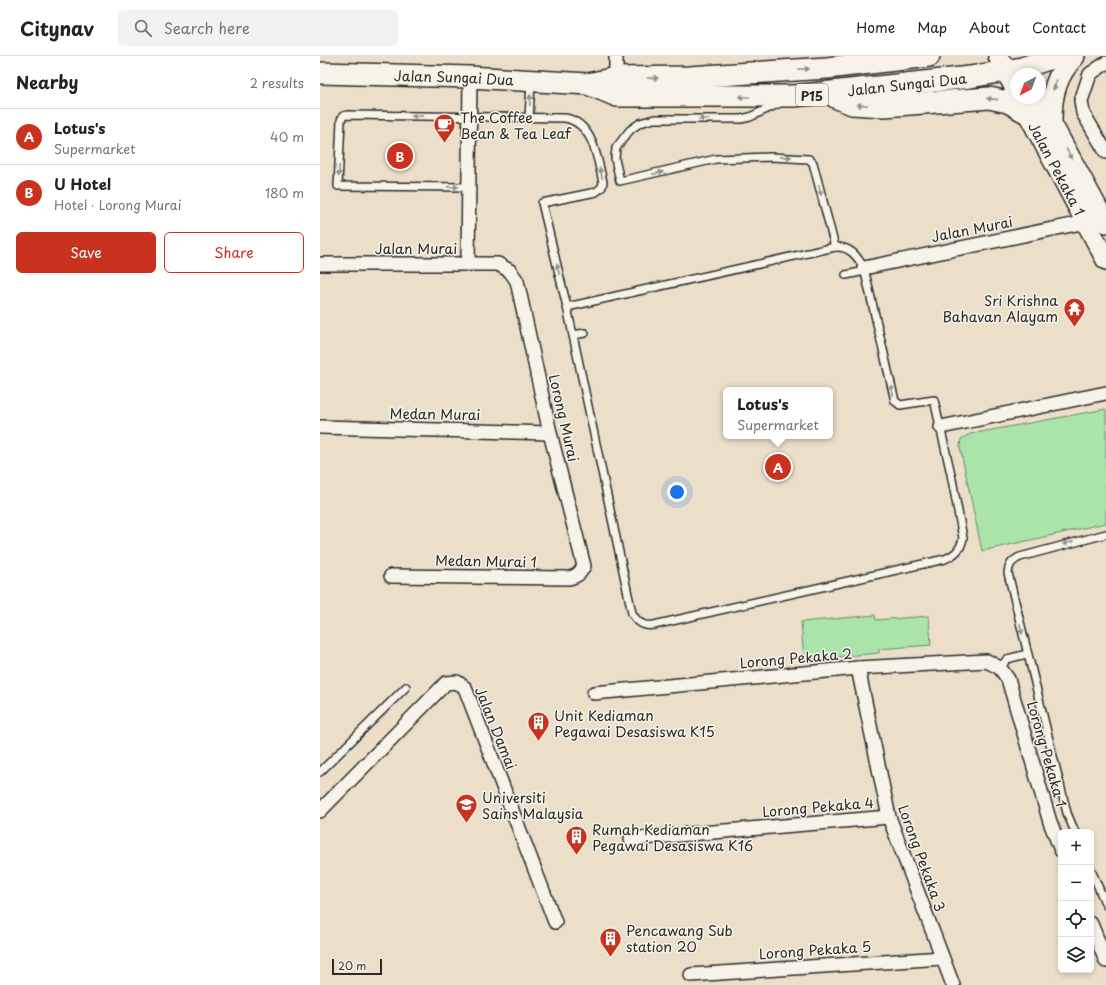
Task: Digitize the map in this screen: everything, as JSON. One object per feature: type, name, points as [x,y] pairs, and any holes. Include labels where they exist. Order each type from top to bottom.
[{"type":"main road","name":"Jalan Sungai Dua","points":[[617,87],[689,77],[827,68],[929,56]]},
{"type":"main road","name":"Jalan Sungai Dua","points":[[320,73],[470,77],[617,87],[794,96],[827,94],[970,77],[1013,65],[1057,56]]},
{"type":"main road","points":[[1051,120],[1051,99],[1056,82],[1074,56]]},
{"type":"main road","points":[[827,94],[852,104],[884,106],[989,98],[1010,102]]},
{"type":"main road","name":"Jalan Pekaka 1","points":[[1028,104],[1106,260]]},
{"type":"main road","name":"Jalan Pekaka 1","points":[[1029,104],[1051,120],[1106,223]]},
{"type":"street","points":[[616,56],[617,87]]},
{"type":"street","points":[[1106,63],[1090,74],[1081,101],[1083,113],[1106,152]]},
{"type":"street","points":[[468,264],[470,77]]},
{"type":"street","name":"Jalan Murai","points":[[864,269],[1086,222]]},
{"type":"street","name":"Jalan Murai","points":[[320,264],[498,264],[510,271]]},
{"type":"street","name":"Lorong Murai","points":[[510,271],[517,281],[550,433],[584,566],[580,573]]},
{"type":"street","points":[[941,427],[1106,393]]},
{"type":"street","name":"Medan Murai","points":[[320,427],[550,433]]},
{"type":"street","name":"Medan Murai 1","points":[[391,576],[569,578],[580,573]]},
{"type":"street","name":"Lorong Pekaka 2","points":[[594,693],[858,668],[987,661],[1000,668]]},
{"type":"street","name":"Lorong Pekaka 3","points":[[858,668],[889,817],[953,985]]},
{"type":"street","name":"Lorong Pekaka 1","points":[[1000,668],[1008,680],[1050,822],[1058,842]]},
{"type":"street","name":"Jalan Damai","points":[[320,811],[446,683],[457,682],[464,688],[554,922]]},
{"type":"street","name":"Lorong Pekaka 4","points":[[631,839],[889,817]]},
{"type":"street","points":[[1094,931],[1106,961]]},
{"type":"street","name":"Lorong Pekaka 5","points":[[691,975],[942,958]]},
{"type":"lane","points":[[529,118],[531,81]]},
{"type":"lane","points":[[794,96],[750,117],[741,119],[654,119],[640,123],[630,130],[616,148],[615,159],[620,181],[716,159],[771,157],[809,158],[813,163],[835,247]]},
{"type":"lane","points":[[469,187],[338,186],[341,120],[343,116],[565,118],[574,119],[582,124],[590,135],[603,182],[602,187],[596,192],[542,203],[567,307],[632,613],[636,621],[649,626],[938,561],[954,555],[961,547],[963,538],[941,427],[934,400],[900,405],[894,401],[864,269],[857,256],[848,249],[835,247],[567,307]]},
{"type":"lane","points":[[846,275],[864,269]]},
{"type":"lane","points":[[573,335],[585,333]]},
{"type":"lane","points":[[1074,829],[1067,813],[1027,654],[1008,573],[1008,566],[1013,560],[1020,557],[1106,534]]},
{"type":"lane","points":[[1000,668],[1008,659],[1027,654]]},
{"type":"lane","points":[[320,772],[406,687]]},
{"type":"lane","points":[[1094,877],[1106,905]]},
{"type":"green space","points":[[1106,409],[1106,523],[982,551],[960,447],[961,439],[970,434]]},
{"type":"green space","points":[[875,615],[876,620],[929,616],[931,645],[879,649],[879,653],[804,660],[801,622]]},
{"type":"place","name":"The Coffee Bean & Tea Leaf","points":[[444,144]]},
{"type":"place","name":"U Hotel","points":[[400,156]]},
{"type":"place","name":"Sri Krishna Bahavan Alayam","points":[[1074,328]]},
{"type":"place","name":"Lotus's","points":[[778,467]]},
{"type":"place","name":"Unit Kediaman Pegawai Desasiswa K15","points":[[539,742]]},
{"type":"place","name":"Universiti Sains Malaysia","points":[[466,824]]},
{"type":"place","name":"Rumah Kediaman Pegawai Desasiswa K16","points":[[577,856]]},
{"type":"place","name":"Pencawang Sub station 20","points":[[610,958]]}]
